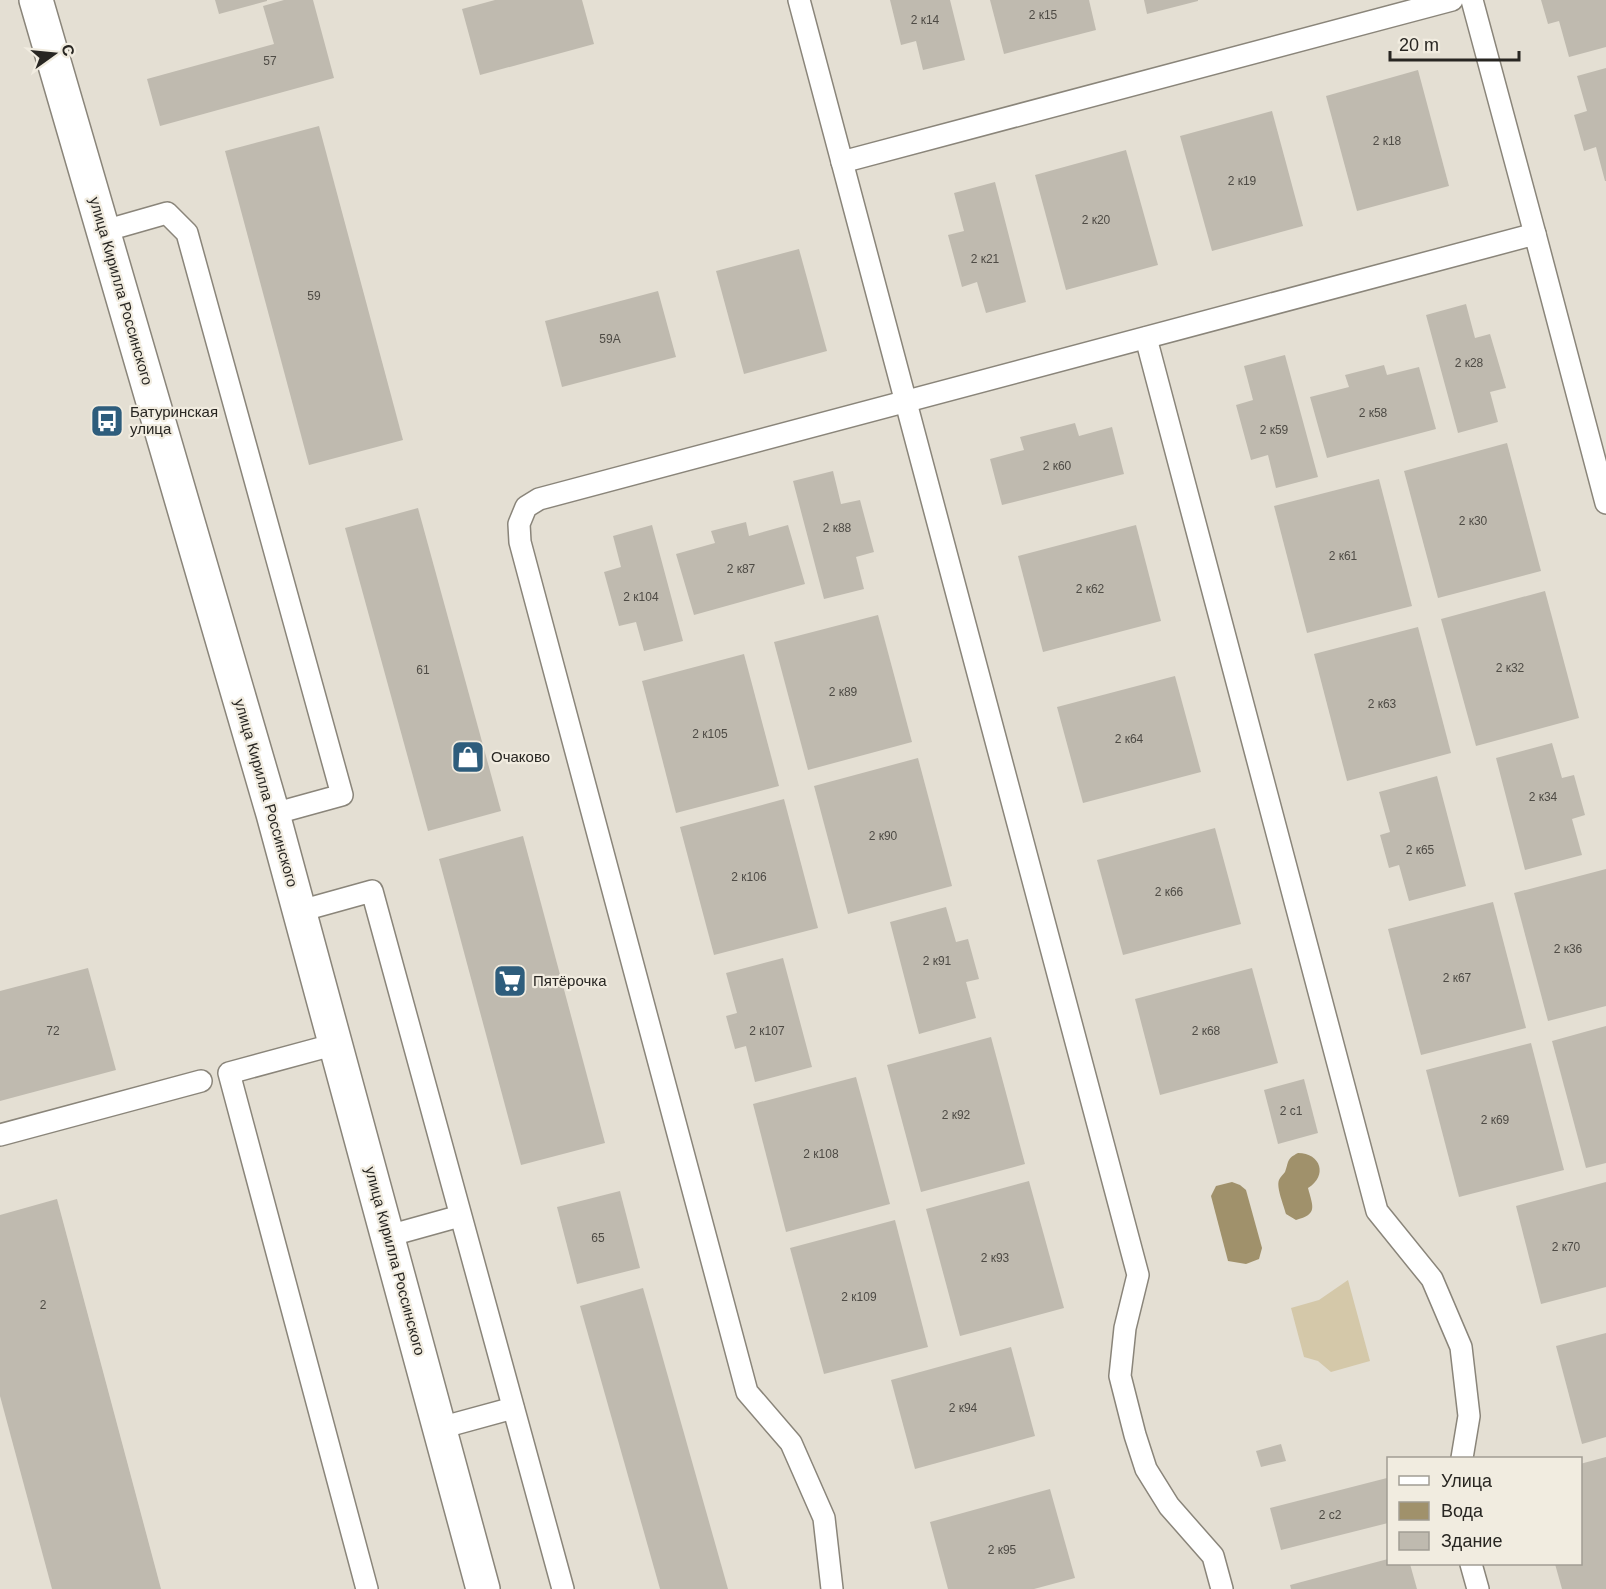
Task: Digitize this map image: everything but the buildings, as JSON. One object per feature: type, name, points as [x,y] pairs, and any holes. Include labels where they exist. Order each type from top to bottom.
[{"type":"main road","name":"улица Кирилла Россинского","points":[[36,0],[273,814],[483,1589]]},
{"type":"lane","points":[[799,0],[1138,1275],[1125,1328],[1120,1376],[1135,1435],[1146,1469],[1170,1506],[1213,1556],[1222,1589]]},
{"type":"lane","points":[[842,162],[1452,0]]},
{"type":"lane","points":[[1472,0],[1606,503]]},
{"type":"lane","points":[[104,231],[166,213],[188,232],[342,795],[273,814]]},
{"type":"lane","points":[[832,1589],[824,1518],[791,1443],[747,1392],[520,542],[519,524],[526,507],[539,499],[1534,234]]},
{"type":"lane","points":[[1146,338],[1377,1211],[1432,1279],[1461,1347],[1468,1416],[1462,1457]]},
{"type":"lane","points":[[300,911],[372,891],[563,1589]]},
{"type":"lane","points":[[336,1044],[229,1074],[367,1589]]},
{"type":"lane","points":[[0,1135],[201,1081]]},
{"type":"lane","points":[[388,1236],[460,1216]]},
{"type":"lane","points":[[440,1428],[513,1408]]},
{"type":"lane","points":[[1472,1565],[1478,1589]]},
{"type":"shaded area","points":[[1348,1280],[1370,1361],[1331,1372],[1318,1361],[1304,1357],[1291,1308],[1319,1300]]},
{"type":"water","points":[[1298,1153],[1306,1154],[1317,1161],[1320,1172],[1308,1188],[1312,1205],[1311,1212],[1296,1220],[1286,1214],[1278,1183],[1290,1159]]},
{"type":"water","points":[[1232,1182],[1246,1190],[1262,1248],[1259,1259],[1246,1264],[1228,1261],[1211,1196],[1216,1186]]},
{"type":"place","name":"Батуринская улица","points":[[107,421]]},
{"type":"place","name":"Очаково","points":[[468,757]]},
{"type":"place","name":"Пятёрочка","points":[[510,981]]}]
